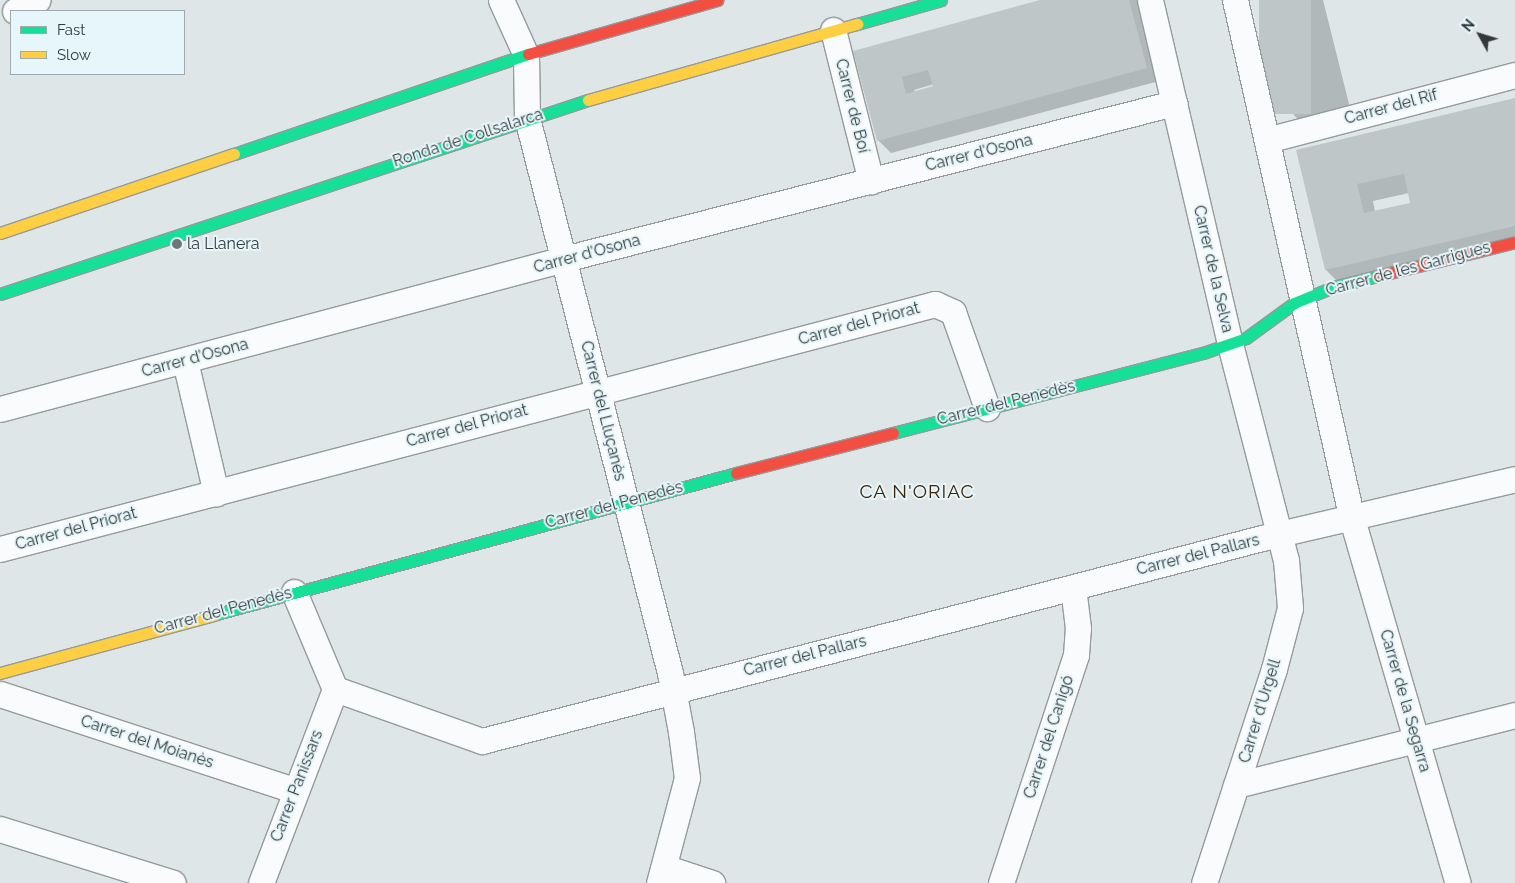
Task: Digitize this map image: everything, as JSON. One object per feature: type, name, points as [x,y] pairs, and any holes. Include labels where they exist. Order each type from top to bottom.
[{"type":"street","points":[[17,10],[38,0]]},
{"type":"street","points":[[501,0],[526,55]]},
{"type":"street","points":[[0,233],[526,55],[718,0]]},
{"type":"street","name":"Ronda de Collsalarca","points":[[0,294],[527,118],[941,0]]},
{"type":"street","name":"Carrer de la Selva","points":[[1150,0],[1230,344],[1280,536]]},
{"type":"street","points":[[1235,0],[1352,519]]},
{"type":"street","name":"Carrer de Boí","points":[[833,30],[871,181]]},
{"type":"street","name":"Carrer del Lluçanès","points":[[526,55],[527,118],[673,690],[687,778],[661,875]]},
{"type":"street","name":"Carrer del Rif","points":[[1267,140],[1515,75]]},
{"type":"street","name":"Carrer d'Osona","points":[[0,409],[564,259],[1174,103]]},
{"type":"street","name":"Carrer de les Garrigues","points":[[1230,344],[1246,338],[1268,320],[1302,300],[1333,287],[1515,242]]},
{"type":"street","name":"Carrer del Priorat","points":[[0,549],[935,304],[953,312],[987,408]]},
{"type":"street","name":"Carrer del Penedès","points":[[0,673],[626,501],[1230,344]]},
{"type":"street","points":[[184,361],[216,493]]},
{"type":"street","name":"Carrer del Pallars","points":[[336,689],[482,741],[1072,587],[1515,479]]},
{"type":"street","name":"Carrer de la Segarra","points":[[1352,519],[1458,883]]},
{"type":"street","name":"Carrer d'Urgell","points":[[1204,883],[1290,608],[1286,560],[1280,536]]},
{"type":"street","name":"Carrer del Canigó","points":[[1001,883],[1076,655],[1078,628],[1072,587]]},
{"type":"street","points":[[294,592],[336,689]]},
{"type":"street","name":"Carrer Panissars","points":[[261,883],[294,790],[336,689]]},
{"type":"street","name":"Carrer del Moianès","points":[[0,694],[294,790]]},
{"type":"street","points":[[1236,785],[1416,738],[1515,715]]},
{"type":"street","points":[[0,830],[173,883]]},
{"type":"street","points":[[661,875],[712,883]]},
{"type":"building","points":[[1040,0],[1129,0],[1147,68],[877,141],[853,51]],"holes":[[[928,70],[933,86],[906,94],[902,77]]]},
{"type":"building","points":[[1259,0],[1311,0],[1311,114],[1259,114]]},
{"type":"building","points":[[1515,98],[1515,226],[1325,270],[1296,150]],"holes":[[[1404,174],[1410,203],[1364,213],[1357,184]]]},
{"type":"traffic: fast","points":[[857,24],[941,0]]},
{"type":"traffic: fast","points":[[234,154],[528,54]]},
{"type":"traffic: fast","points":[[0,294],[588,100]]},
{"type":"traffic: fast","points":[[893,433],[1203,353],[1246,338],[1294,303],[1333,287],[1377,276]]},
{"type":"traffic: fast","points":[[213,615],[736,473]]},
{"type":"traffic: slow","points":[[588,100],[857,24]]},
{"type":"traffic: slow","points":[[0,233],[234,154]]},
{"type":"traffic: slow","points":[[0,673],[213,615]]},
{"type":"traffic: jam","points":[[528,54],[717,0]]},
{"type":"traffic: jam","points":[[1377,276],[1515,242]]},
{"type":"traffic: jam","points":[[736,473],[893,433]]},
{"type":"place","name":"la Llanera","points":[[177,244]]},
{"type":"district","name":"CA N'ORIAC","points":[[917,492]]}]
